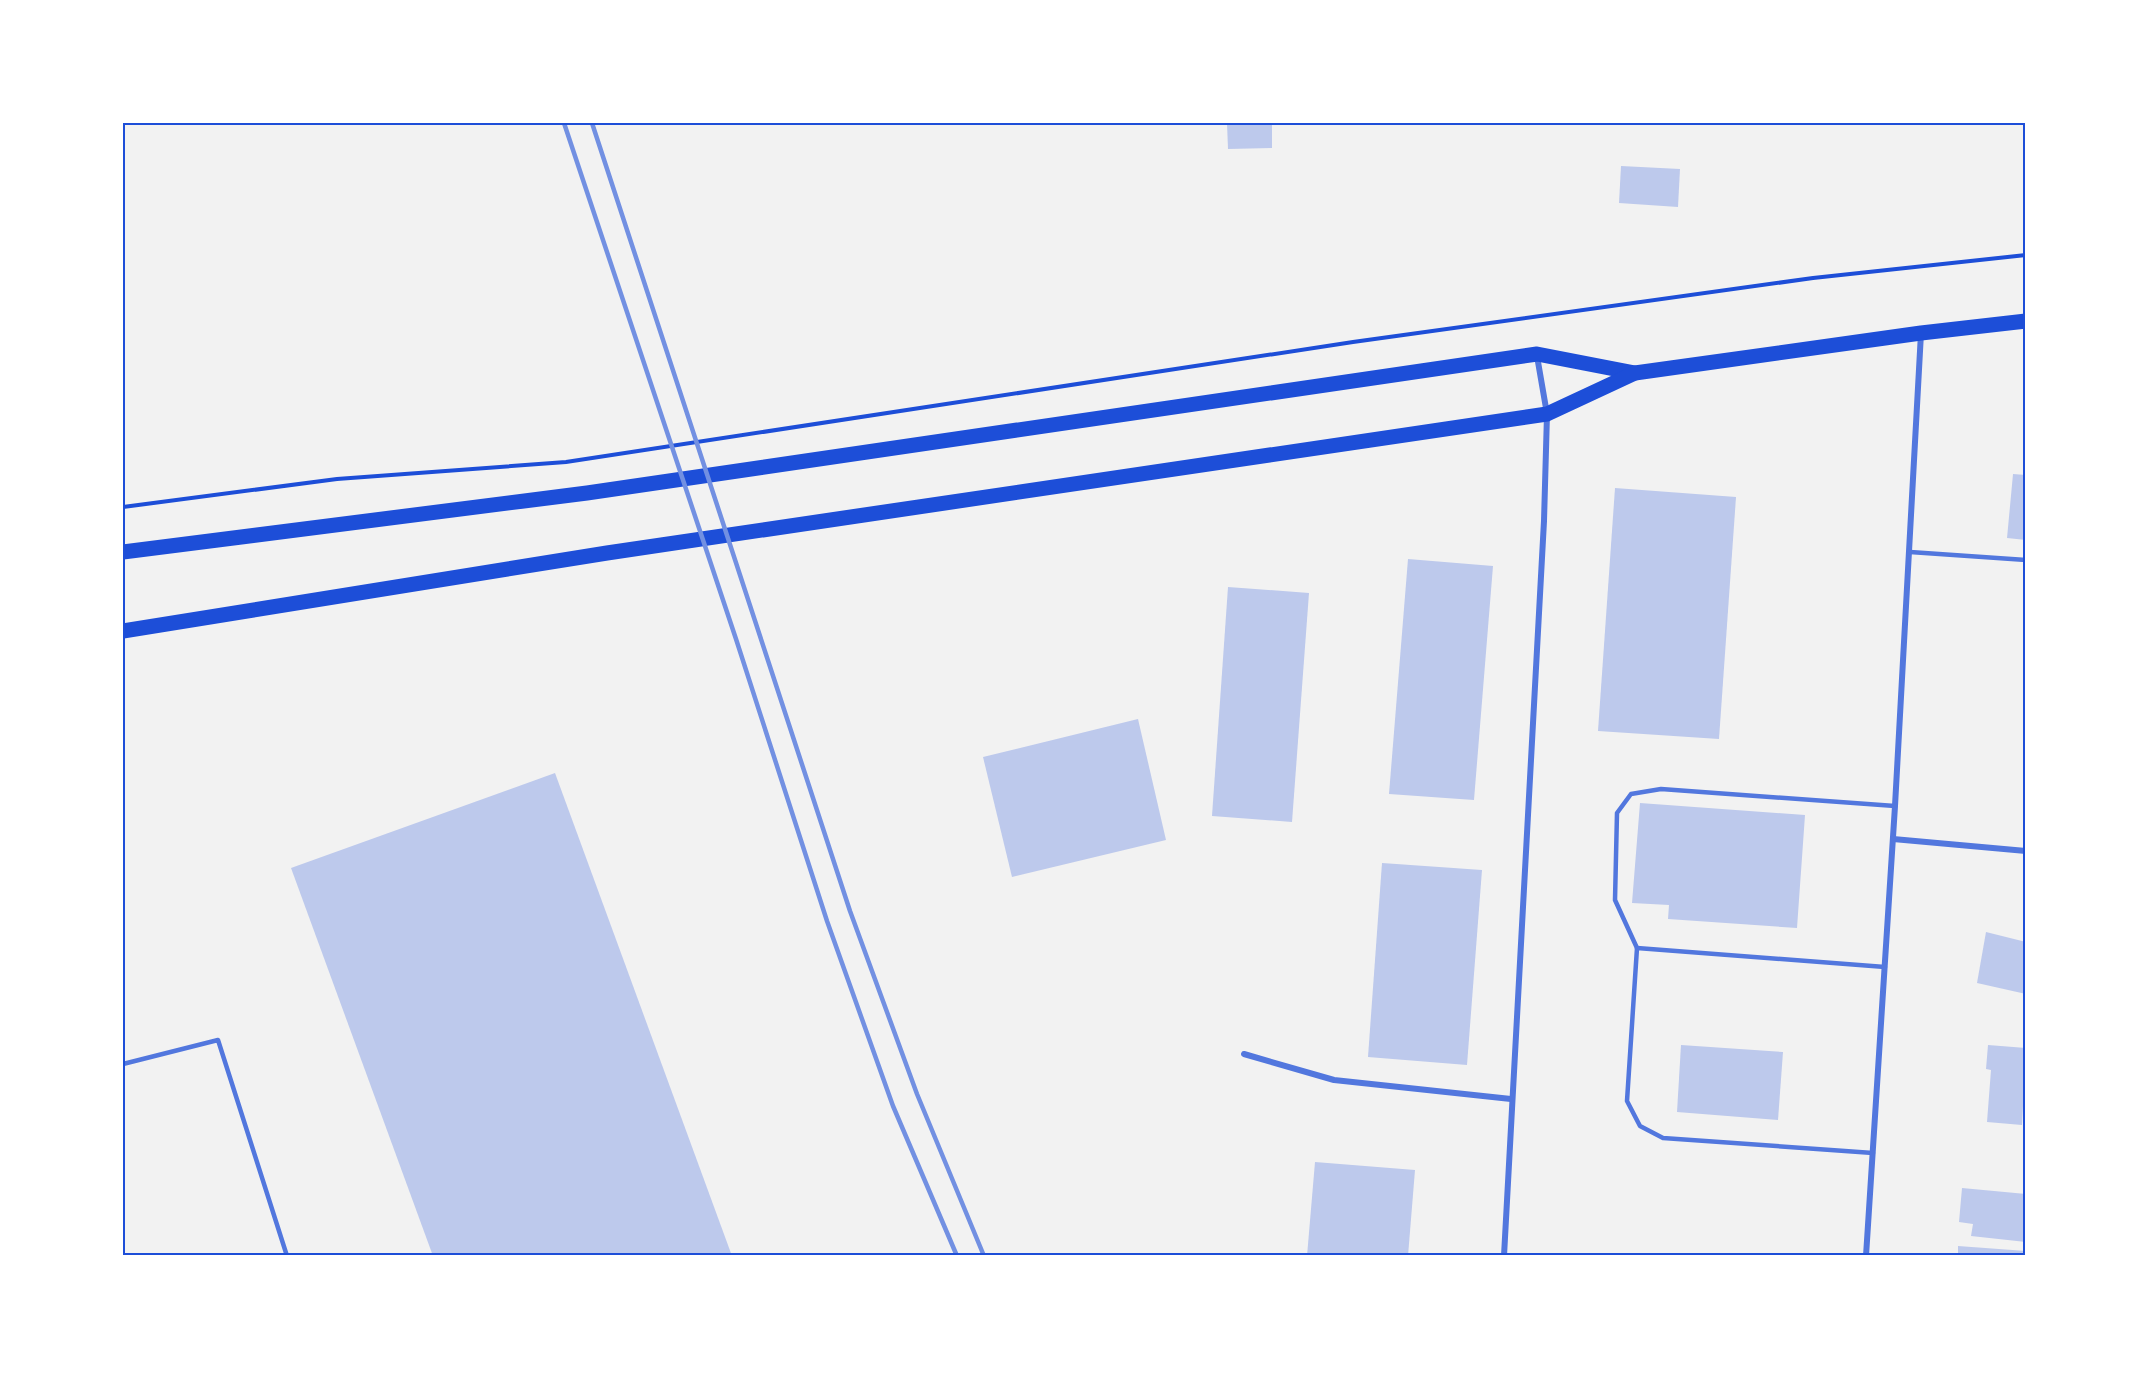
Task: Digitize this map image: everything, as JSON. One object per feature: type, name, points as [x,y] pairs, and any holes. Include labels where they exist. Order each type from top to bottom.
[{"type":"main road","points":[[123,631],[607,553],[1547,414],[1635,373],[1921,333],[2026,321]]},
{"type":"main road","points":[[123,552],[587,493],[823,460],[1537,354],[1635,373]]},
{"type":"street","points":[[1866,1256],[1895,806],[1921,333]]},
{"type":"street","points":[[1504,1256],[1544,521],[1547,414],[1537,354]]},
{"type":"street","points":[[1893,839],[2026,851]]},
{"type":"street","points":[[1244,1054],[1334,1080],[1511,1098]]},
{"type":"lane","points":[[1910,552],[2026,560]]},
{"type":"lane","points":[[1873,1153],[1663,1138],[1640,1126],[1627,1101],[1637,948],[1615,900],[1617,813],[1632,794],[1661,789],[1895,806]]},
{"type":"lane","points":[[1637,948],[1885,967]]},
{"type":"lane","points":[[123,1064],[218,1040],[287,1256]]},
{"type":"path","points":[[123,507],[337,479],[566,462],[801,428],[1353,342],[1813,278],[2026,255]]},
{"type":"building","points":[[1227,123],[1272,123],[1272,148],[1228,149]]},
{"type":"building","points":[[1621,166],[1680,169],[1678,207],[1619,203]]},
{"type":"building","points":[[2013,474],[2026,475],[2026,540],[2007,538]]},
{"type":"building","points":[[1615,488],[1736,497],[1719,739],[1598,731]]},
{"type":"building","points":[[1408,559],[1493,566],[1474,800],[1389,794]]},
{"type":"building","points":[[1228,587],[1309,593],[1292,822],[1212,816]]},
{"type":"building","points":[[1138,719],[1166,840],[1012,877],[983,757]]},
{"type":"building","points":[[555,773],[732,1256],[433,1256],[291,868]]},
{"type":"building","points":[[1640,803],[1805,815],[1797,928],[1668,919],[1669,905],[1632,903]]},
{"type":"building","points":[[1382,863],[1482,870],[1467,1065],[1368,1057]]},
{"type":"building","points":[[1986,932],[2026,942],[2026,994],[1977,983]]},
{"type":"building","points":[[1681,1045],[1783,1052],[1778,1120],[1677,1112]]},
{"type":"building","points":[[1988,1045],[2026,1048],[2022,1125],[1987,1122],[1991,1070],[1986,1069]]},
{"type":"building","points":[[1315,1162],[1415,1170],[1408,1256],[1307,1256]]},
{"type":"building","points":[[1962,1188],[2026,1194],[2026,1242],[1971,1236],[1973,1224],[1959,1222]]},
{"type":"building","points":[[1958,1246],[2026,1251],[2026,1256],[1958,1256]]},
{"type":"railway","points":[[564,123],[736,639],[827,921],[893,1106],[957,1256]]},
{"type":"railway","points":[[592,123],[850,911],[917,1094],[984,1256]]}]
